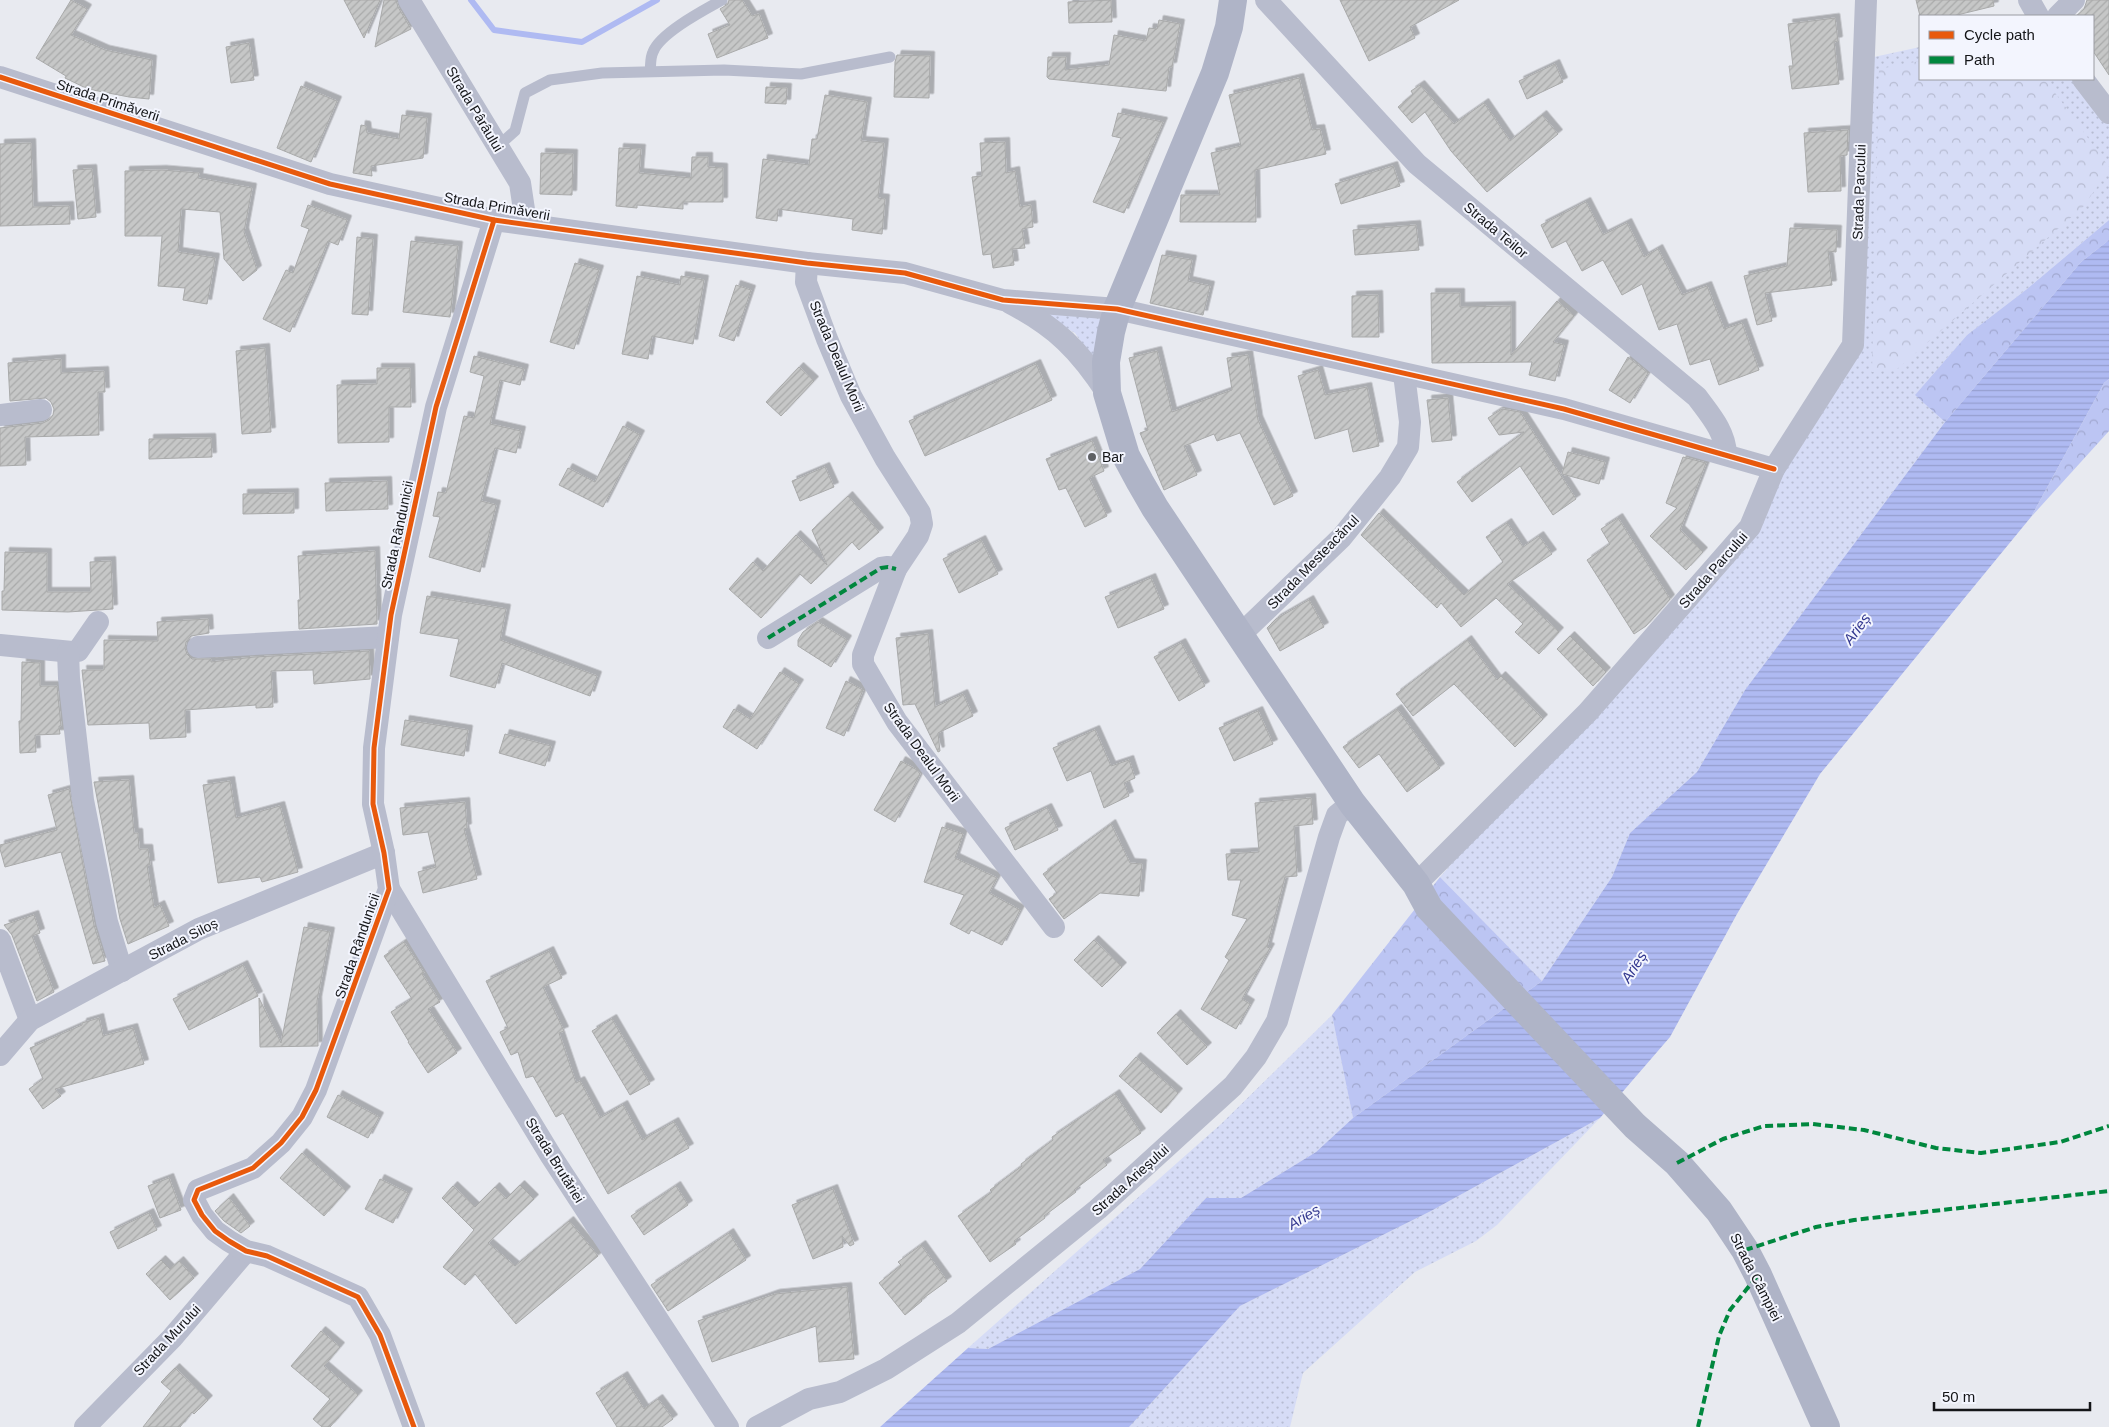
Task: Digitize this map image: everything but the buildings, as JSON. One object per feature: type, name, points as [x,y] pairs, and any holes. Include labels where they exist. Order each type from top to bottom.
[{"type":"main road","name":"Strada Câmpiei","points":[[1233,0],[1229,27],[1215,73],[1117,309],[1111,332],[1106,362],[1107,393],[1124,448],[1155,508],[1352,803],[1416,884],[1429,908],[1635,1126],[1677,1163],[1720,1211],[1758,1275],[1826,1427]]},
{"type":"street","name":"Strada Pârâului","points":[[409,0],[520,183],[526,223]]},
{"type":"street","name":"Strada Teilor","points":[[1266,0],[1417,164],[1697,397],[1718,426],[1726,444],[1726,454]]},
{"type":"street","name":"Strada Parcului","points":[[1416,884],[1588,712],[1750,527],[1774,468],[1853,345],[1866,0]]},
{"type":"street","points":[[2029,0],[2037,15]]},
{"type":"street","points":[[2059,15],[2074,0]]},
{"type":"street","name":"Strada Primăverii","points":[[0,76],[330,184],[494,220],[807,263],[905,273],[1003,300]]},
{"type":"street","points":[[2084,80],[2109,113]]},
{"type":"street","points":[[0,93],[16,90],[23,84]]},
{"type":"street","name":"Strada Rândunicii","points":[[414,1427],[380,1335],[358,1297],[267,1256],[246,1250],[215,1231],[202,1215],[194,1200],[198,1190],[253,1168],[281,1143],[302,1117],[316,1090],[388,889],[384,853],[373,804],[374,748],[391,615],[436,407],[494,220]]},
{"type":"street","name":"Strada Dealul Morii","points":[[807,263],[806,282],[851,396],[885,458],[920,513],[922,524],[918,536],[896,569],[863,655],[863,664],[897,722],[1054,927]]},
{"type":"street","points":[[1003,300],[1117,309],[1564,410],[1774,468]]},
{"type":"street","points":[[1003,300],[1034,316],[1063,338],[1087,363],[1107,393]]},
{"type":"street","name":"Strada Mesteacănul","points":[[1240,636],[1342,538],[1390,477],[1408,447],[1410,422],[1404,374]]},
{"type":"street","points":[[0,415],[41,410]]},
{"type":"street","points":[[768,638],[880,568],[896,569]]},
{"type":"street","points":[[0,646],[68,652],[78,651],[98,622]]},
{"type":"street","points":[[198,647],[388,637]]},
{"type":"street","points":[[68,652],[69,678],[83,800],[107,922],[122,971]]},
{"type":"street","name":"Strada Arieșului","points":[[757,1427],[809,1399],[840,1392],[886,1369],[958,1323],[1098,1209],[1233,1086],[1256,1057],[1277,1020],[1329,837],[1337,815],[1352,803]]},
{"type":"street","name":"Strada Siloș","points":[[0,1055],[30,1020],[199,929],[384,853]]},
{"type":"street","name":"Strada Brutăriei","points":[[388,889],[551,1156],[728,1427]]},
{"type":"street","points":[[0,940],[30,1020]]},
{"type":"street","name":"Strada Murului","points":[[85,1427],[172,1338],[246,1250]]},
{"type":"lane","points":[[650,71],[653,50],[660,42],[690,18],[722,0]]},
{"type":"lane","points":[[498,146],[515,131],[524,93],[550,80],[587,74],[650,71],[724,70],[801,74],[890,57]]},
{"type":"green space","points":[[1919,47],[1919,80],[2076,80],[2109,120],[2109,220],[2027,289],[1967,335],[1916,394],[1945,422],[1745,690],[1697,772],[1630,833],[1612,877],[1542,981],[1440,877],[1743,531],[1847,346],[1860,60]]},
{"type":"green space","points":[[1919,61],[1919,80],[2046,80],[2109,167],[2109,170],[2083,207],[1896,370],[1872,372],[1879,69]]},
{"type":"green space","points":[[2109,220],[2109,240],[2081,262],[1945,422],[1915,395],[1967,335],[2027,289]]},
{"type":"green space","points":[[1036,311],[1104,313],[1097,365],[1075,333]]},
{"type":"green space","points":[[2109,379],[2109,431],[2031,517],[2104,383]]},
{"type":"green space","points":[[1440,877],[1542,981],[1353,1118],[1332,1015]]},
{"type":"green space","points":[[1332,1015],[1353,1118],[1316,1152],[1241,1198],[1206,1198],[1140,1269],[988,1349],[968,1348],[1221,1124]]},
{"type":"green space","points":[[1600,1118],[1497,1225],[1476,1241],[1415,1272],[1303,1373],[1290,1427],[1128,1427],[1240,1306],[1431,1211]]},
{"type":"water","name":"Arieș","points":[[2109,240],[2109,379],[2104,383],[2031,517],[1820,774],[1737,914],[1670,1037],[1600,1118],[1431,1211],[1240,1306],[1129,1427],[880,1427],[968,1348],[988,1349],[1140,1269],[1206,1198],[1241,1198],[1316,1152],[1353,1118],[1542,981],[1612,877],[1630,833],[1697,772],[1745,690],[1945,422],[2081,262]]},
{"type":"waterway","points":[[471,0],[494,30],[582,42],[657,0]]},
{"type":"marked path","points":[[768,638],[881,568],[896,569]]},
{"type":"marked path","points":[[1677,1163],[1723,1139],[1764,1126],[1813,1124],[1864,1130],[1936,1148],[1981,1153],[2060,1142],[2109,1126]]},
{"type":"marked path","points":[[1745,1250],[1816,1227],[1854,1220],[2109,1191]]},
{"type":"marked path","points":[[1698,1427],[1719,1336],[1730,1310],[1758,1275]]},
{"type":"cycle path","points":[[0,77],[330,184],[494,220],[807,263],[905,273],[1003,300],[1117,309],[1564,409],[1774,469]]},
{"type":"cycle path","points":[[414,1427],[380,1335],[358,1297],[267,1256],[246,1251],[229,1241],[215,1231],[202,1215],[194,1200],[198,1190],[253,1168],[281,1143],[302,1117],[316,1090],[389,889],[384,853],[373,804],[374,748],[391,615],[436,407],[494,220]]},
{"type":"place","name":"Bar","points":[[1092,457]]}]
